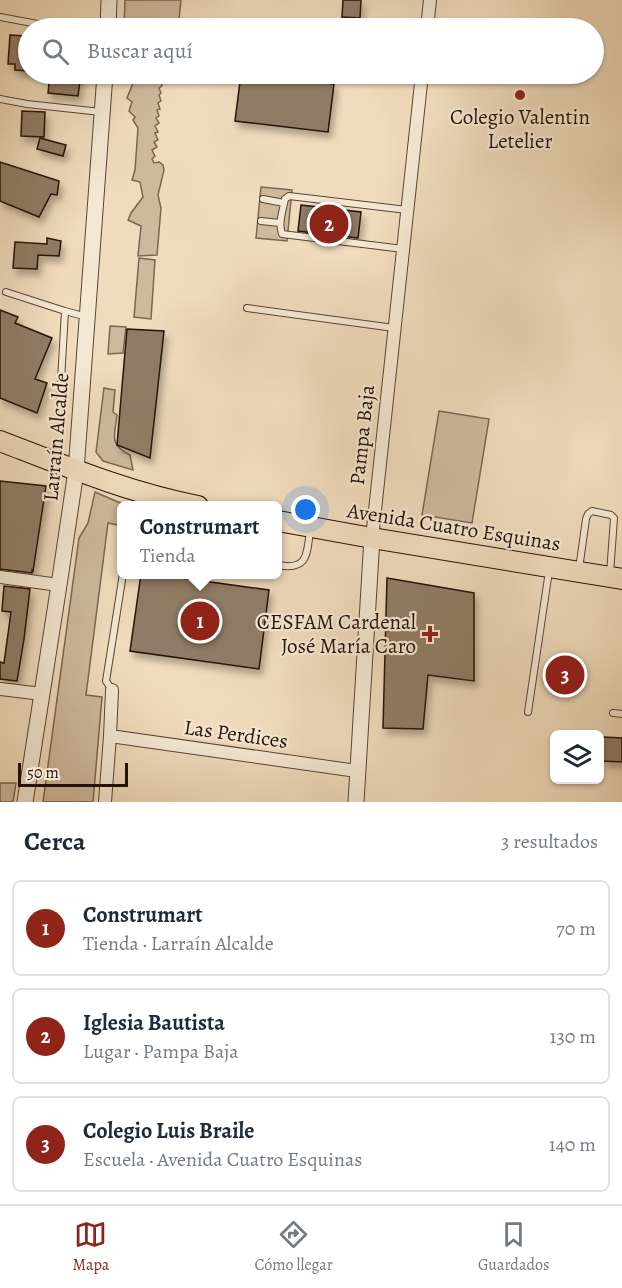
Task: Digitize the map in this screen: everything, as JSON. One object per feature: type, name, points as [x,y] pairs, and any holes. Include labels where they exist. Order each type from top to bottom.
[{"type":"main road","points":[[0,441],[161,501]]},
{"type":"main road","name":"Avenida Cuatro Esquinas","points":[[282,521],[616,578]]},
{"type":"street","points":[[108,18],[109,0]]},
{"type":"street","points":[[428,18],[430,0]]},
{"type":"street","name":"Larraín Alcalde","points":[[25,802],[76,471],[104,84]]},
{"type":"street","name":"Pampa Baja","points":[[356,802],[372,538],[421,84]]},
{"type":"street","points":[[0,577],[60,585]]},
{"type":"street","points":[[0,689],[42,694]]},
{"type":"street","points":[[105,802],[112,690]]},
{"type":"street","name":"Las Perdices","points":[[110,735],[357,771]]},
{"type":"lane","points":[[0,17],[18,20]]},
{"type":"lane","points":[[0,99],[102,112]]},
{"type":"lane","points":[[403,249],[282,234],[280,223],[285,199],[289,196],[407,210]]},
{"type":"lane","points":[[263,199],[284,203]]},
{"type":"lane","points":[[261,221],[280,223]]},
{"type":"lane","points":[[6,292],[87,317]]},
{"type":"lane","points":[[247,308],[394,328]]},
{"type":"lane","points":[[59,415],[65,311]]},
{"type":"lane","points":[[578,572],[586,519],[592,511],[611,515],[614,518],[616,578]]},
{"type":"lane","points":[[282,566],[299,565],[306,558],[311,527]]},
{"type":"lane","points":[[528,712],[549,567]]},
{"type":"lane","points":[[112,690],[106,681],[122,579]]},
{"type":"lane","points":[[613,713],[622,714]]},
{"type":"shaded area","points":[[125,0],[181,0],[179,18],[124,18]]},
{"type":"shaded area","points":[[133,84],[161,84],[159,88],[161,101],[158,103],[160,109],[157,110],[159,116],[156,118],[159,123],[155,126],[158,140],[154,142],[157,147],[152,150],[155,156],[152,159],[154,163],[159,162],[163,165],[164,170],[158,195],[161,208],[157,255],[138,256],[141,226],[128,220],[143,197],[140,182],[132,180],[135,170],[138,128],[133,120],[135,117],[129,111],[132,102],[127,98]]},
{"type":"shaded area","points":[[261,187],[292,190],[287,241],[256,238]]},
{"type":"shaded area","points":[[139,258],[155,260],[151,319],[134,317]]},
{"type":"shaded area","points":[[110,326],[126,327],[123,353],[108,354]]},
{"type":"shaded area","points":[[104,388],[115,390],[113,412],[117,415],[114,439],[118,447],[130,455],[133,470],[103,461],[96,452]]},
{"type":"shaded area","points":[[439,411],[489,419],[472,523],[422,515]]},
{"type":"shaded area","points":[[95,492],[117,502],[117,525],[108,523],[86,695],[102,697],[93,802],[43,802],[79,538],[88,523]]},
{"type":"shaded area","points":[[0,783],[16,783],[13,802],[0,802]]},
{"type":"building","points":[[343,0],[361,0],[360,18],[342,17]]},
{"type":"building","points":[[10,35],[18,36],[18,70],[15,70],[15,64],[8,64]]},
{"type":"building","points":[[49,84],[80,84],[78,96],[48,93]]},
{"type":"building","points":[[240,84],[334,84],[328,132],[235,121]]},
{"type":"building","points":[[22,111],[45,112],[44,137],[21,136]]},
{"type":"building","points":[[40,138],[66,145],[63,156],[37,149]]},
{"type":"building","points":[[0,162],[59,181],[57,195],[51,194],[39,217],[0,201]]},
{"type":"building","points":[[301,205],[361,212],[358,238],[298,231]]},
{"type":"building","points":[[47,238],[61,241],[59,256],[38,255],[37,269],[13,268],[15,242],[47,244]]},
{"type":"building","points":[[0,310],[18,317],[15,323],[52,338],[35,379],[47,383],[37,413],[0,398]]},
{"type":"building","points":[[127,329],[164,331],[150,458],[117,445]]},
{"type":"building","points":[[0,481],[46,486],[32,573],[0,569]]},
{"type":"building","name":"CESFAM Cardenal José María Caro","points":[[387,578],[474,593],[474,681],[428,675],[423,729],[383,728]]},
{"type":"building","points":[[140,579],[189,579],[269,590],[259,669],[130,651]]},
{"type":"building","points":[[4,586],[30,589],[17,681],[0,679],[0,662],[4,663],[11,612],[2,611]]},
{"type":"building","points":[[604,737],[622,738],[622,762],[604,761]]},
{"type":"place","name":"Colegio Valentin Letelier","points":[[520,95]]},
{"type":"place","name":"Iglesia Bautista","points":[[329,224]]},
{"type":"place","name":"Construmart","points":[[200,621]]},
{"type":"place","name":"CESFAM Cardenal José María Caro","points":[[430,634]]},
{"type":"place","name":"Colegio Luis Braile","points":[[565,675]]}]
